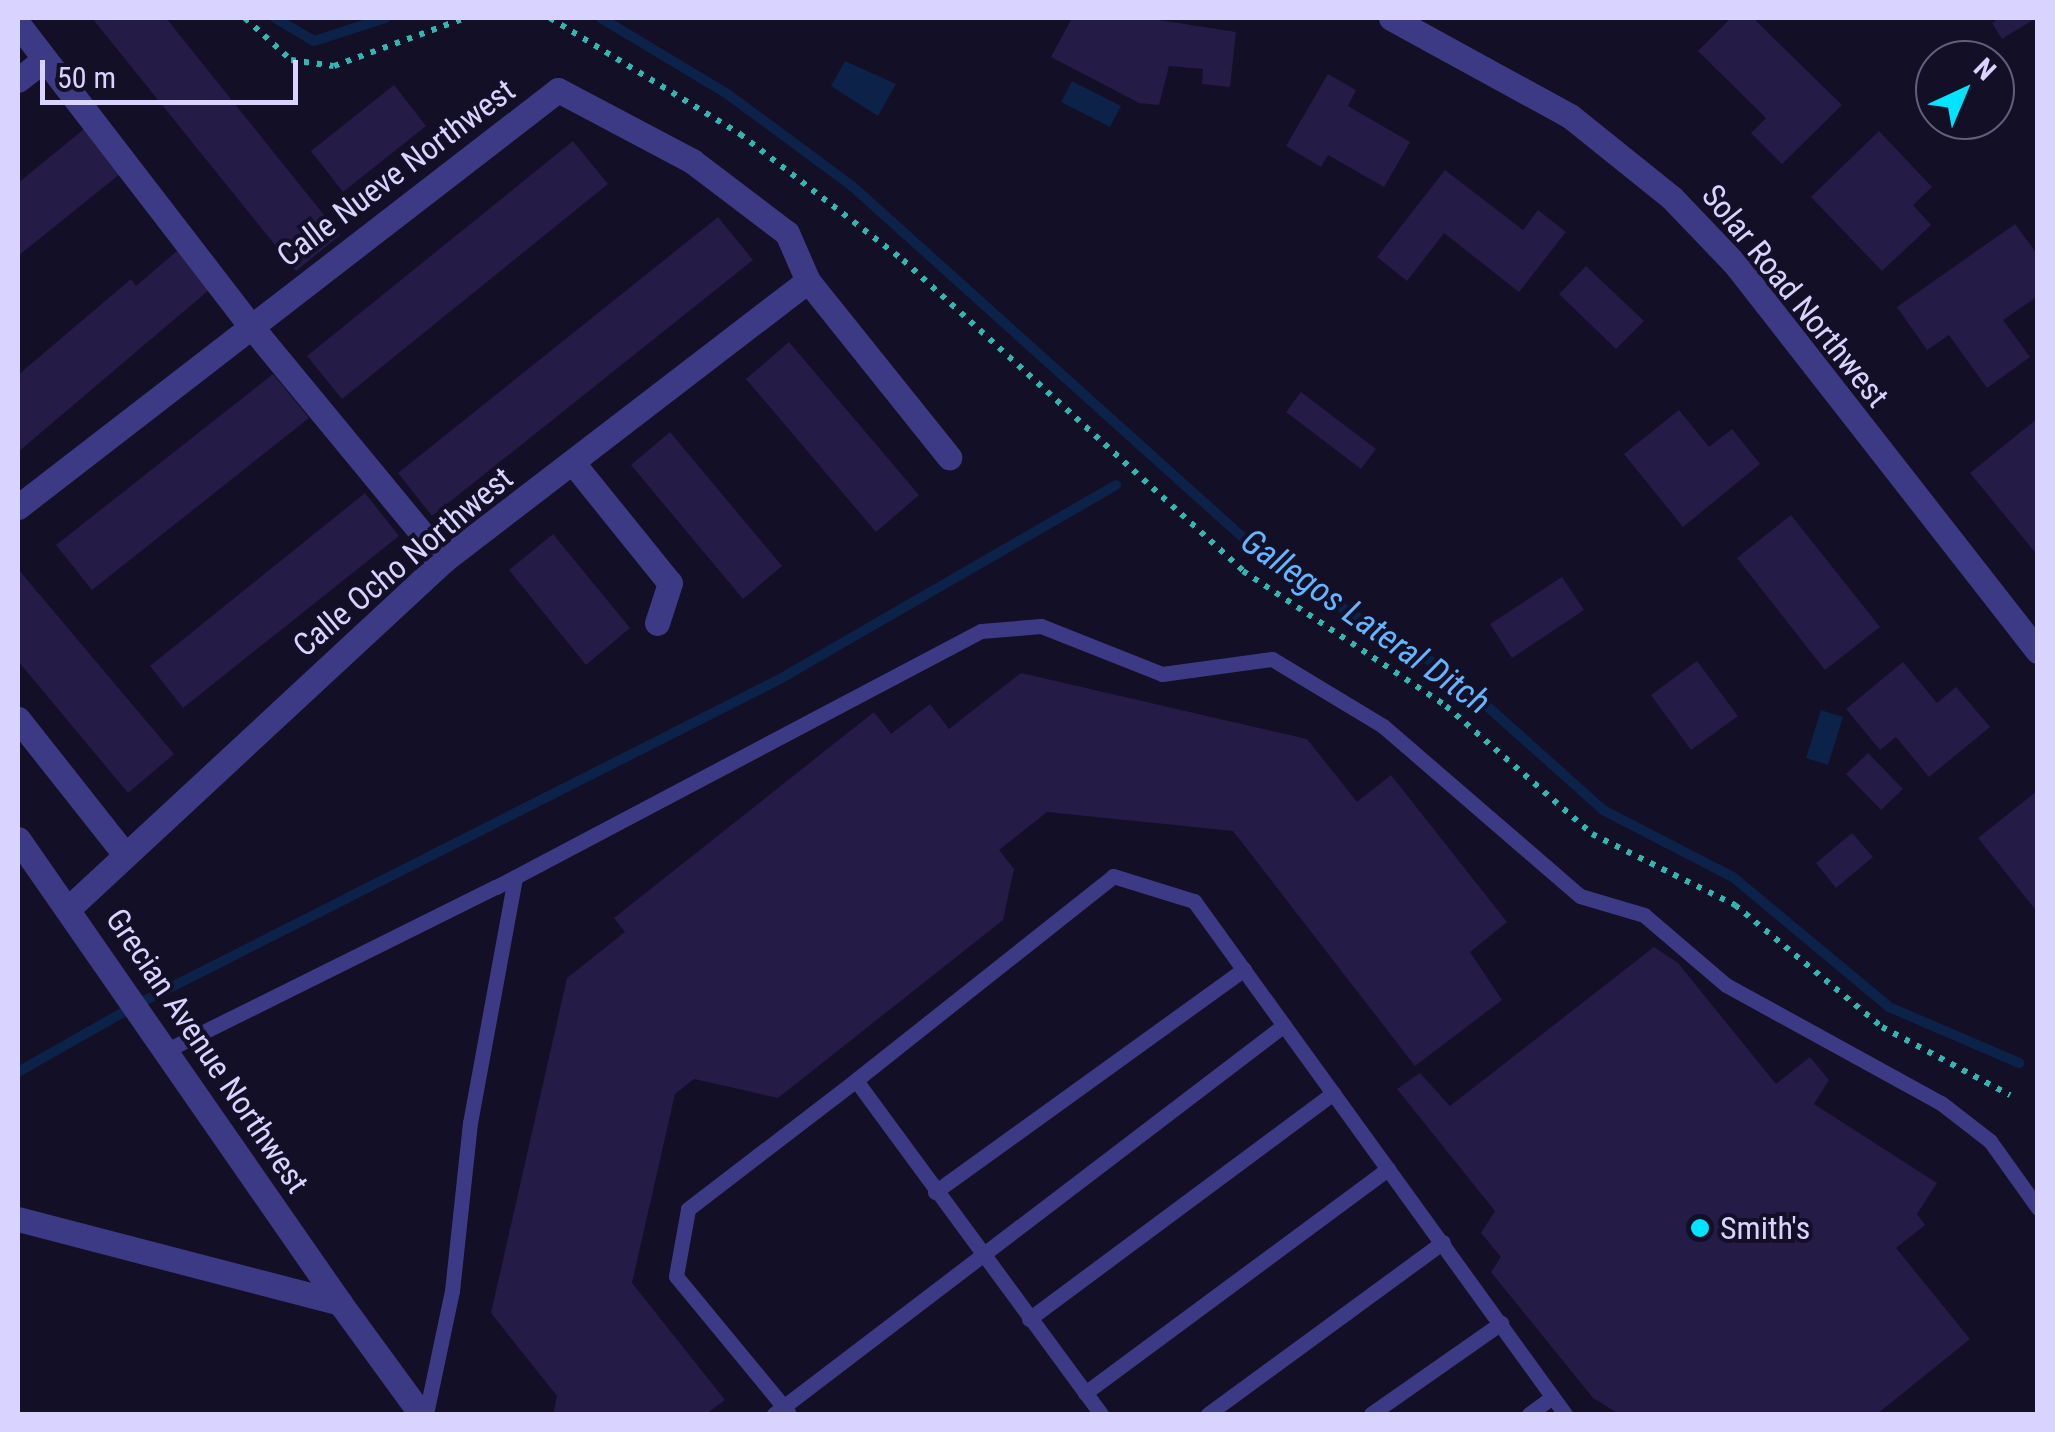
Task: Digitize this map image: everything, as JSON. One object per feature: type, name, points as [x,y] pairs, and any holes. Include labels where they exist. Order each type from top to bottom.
[{"type":"street","name":"Solar Road Northwest","points":[[1391,18],[1570,116],[1672,198],[1736,265],[2033,637]]},
{"type":"street","points":[[18,24],[250,325],[444,560]]},
{"type":"street","points":[[18,80],[44,60]]},
{"type":"street","name":"Calle Nueve Northwest","points":[[18,507],[558,90],[692,161],[787,232],[808,282]]},
{"type":"street","points":[[808,282],[949,457]]},
{"type":"street","name":"Calle Ocho Northwest","points":[[70,908],[123,852],[444,560],[808,282]]},
{"type":"street","points":[[573,463],[670,583],[658,623]]},
{"type":"street","points":[[18,719],[123,852]]},
{"type":"street","name":"Grecian Avenue Northwest","points":[[18,838],[340,1303],[424,1414]]},
{"type":"street","points":[[18,1219],[340,1303]]},
{"type":"lane","points":[[166,1050],[515,877],[980,631],[1041,626],[1162,674],[1272,659],[1383,726],[1580,896],[1644,915],[1726,984],[1941,1103],[1990,1141],[2038,1208]]},
{"type":"lane","points":[[1284,1025],[782,1412],[676,1276],[688,1209],[1113,876],[1194,901],[1443,1242],[1565,1414]]},
{"type":"lane","points":[[424,1414],[452,1291],[470,1123],[515,877]]},
{"type":"lane","points":[[935,1192],[1244,970]]},
{"type":"lane","points":[[856,1080],[1101,1414]]},
{"type":"lane","points":[[1029,1318],[1333,1093]]},
{"type":"lane","points":[[1085,1393],[1388,1169]]},
{"type":"lane","points":[[1208,1414],[1443,1242]]},
{"type":"lane","points":[[1371,1414],[1501,1324]]},
{"type":"lane","points":[[1529,1414],[1552,1397]]},
{"type":"path","points":[[244,18],[291,60],[334,66],[465,18]]},
{"type":"path","points":[[550,18],[740,134],[903,260],[1243,571],[1446,706],[1592,834],[1735,905],[1882,1028],[2010,1095]]},
{"type":"water","points":[[845,61],[896,84],[878,116],[831,86]]},
{"type":"water","points":[[1072,81],[1121,106],[1110,127],[1061,102]]},
{"type":"water","points":[[1821,710],[1843,717],[1828,765],[1806,758]]},
{"type":"building","points":[[92,18],[166,18],[340,235],[296,271]]},
{"type":"building","points":[[1072,18],[1146,18],[1236,32],[1230,87],[1202,84],[1203,69],[1169,66],[1159,105],[1139,103],[1051,57]]},
{"type":"building","points":[[1731,18],[1753,18],[1842,105],[1782,164],[1751,133],[1766,118],[1698,51]]},
{"type":"building","points":[[2000,18],[2036,18],[2002,39],[1992,23]]},
{"type":"building","points":[[1328,74],[1356,90],[1348,106],[1410,142],[1384,187],[1328,155],[1321,167],[1286,146]]},
{"type":"building","points":[[394,85],[426,126],[343,192],[311,151]]},
{"type":"building","points":[[84,129],[120,174],[18,256],[18,183]]},
{"type":"building","points":[[1879,131],[1932,187],[1913,205],[1931,225],[1882,271],[1811,197]]},
{"type":"building","points":[[573,141],[608,184],[342,399],[307,356]]},
{"type":"building","points":[[1445,170],[1523,230],[1538,210],[1566,232],[1519,292],[1444,233],[1407,281],[1377,257]]},
{"type":"building","points":[[718,217],[753,260],[432,516],[398,473]]},
{"type":"building","points":[[2015,224],[2038,255],[2038,296],[2003,320],[2030,357],[1987,388],[1949,335],[1927,350],[1897,307]]},
{"type":"building","points":[[177,251],[209,290],[18,452],[18,375],[131,279],[136,286]]},
{"type":"building","points":[[1586,266],[1644,321],[1616,349],[1559,294]]},
{"type":"building","points":[[789,342],[919,495],[876,532],[746,379]]},
{"type":"building","points":[[273,374],[309,418],[92,590],[56,545]]},
{"type":"building","points":[[1301,392],[1376,449],[1361,469],[1286,412]]},
{"type":"building","points":[[1679,410],[1709,447],[1732,429],[1760,464],[1683,527],[1624,454]]},
{"type":"building","points":[[2038,418],[2038,549],[2034,551],[1970,473]]},
{"type":"building","points":[[670,432],[782,566],[743,599],[631,465]]},
{"type":"building","points":[[365,493],[399,536],[183,708],[150,666]]},
{"type":"building","points":[[1791,515],[1880,627],[1825,670],[1737,558]]},
{"type":"building","points":[[553,534],[630,628],[586,665],[509,570]]},
{"type":"building","points":[[18,569],[174,754],[128,793],[18,661]]},
{"type":"building","points":[[1562,577],[1584,610],[1512,658],[1490,624]]},
{"type":"building","points":[[1697,661],[1738,716],[1691,750],[1651,695]]},
{"type":"building","points":[[1903,662],[1937,703],[1956,687],[1990,727],[1929,777],[1896,737],[1880,750],[1846,709]]},
{"type":"building","points":[[1021,673],[1307,739],[1357,802],[1391,775],[1507,922],[1470,952],[1502,1000],[1415,1066],[1233,831],[1047,812],[999,850],[1014,869],[1003,920],[778,1098],[694,1079],[675,1094],[632,1283],[725,1400],[706,1414],[553,1414],[557,1396],[491,1313],[567,978],[625,932],[614,918],[874,712],[891,734],[930,704],[949,729]]},
{"type":"building","points":[[1868,753],[1903,789],[1881,810],[1846,774]]},
{"type":"building","points":[[2038,790],[2038,913],[1978,838]]},
{"type":"building","points":[[1852,833],[1873,857],[1836,888],[1816,863]]},
{"type":"building","points":[[1654,947],[1678,963],[1776,1084],[1810,1057],[1829,1080],[1814,1104],[1937,1183],[1917,1214],[1925,1225],[1896,1248],[1970,1339],[1877,1414],[1619,1414],[1593,1398],[1491,1272],[1501,1257],[1481,1233],[1495,1211],[1397,1089],[1420,1073],[1450,1106]]},
{"type":"waterway","name":"Gallegos Lateral Ditch","points":[[275,18],[314,41],[385,18]]},
{"type":"waterway","name":"Gallegos Lateral Ditch","points":[[601,18],[726,93],[852,186],[1278,569],[1450,673],[1603,810],[1733,877],[1889,1007],[2019,1063]]},
{"type":"waterway","points":[[18,1072],[136,1005],[780,679],[1116,485]]},
{"type":"place","name":"Smith's","points":[[1700,1228]]}]
